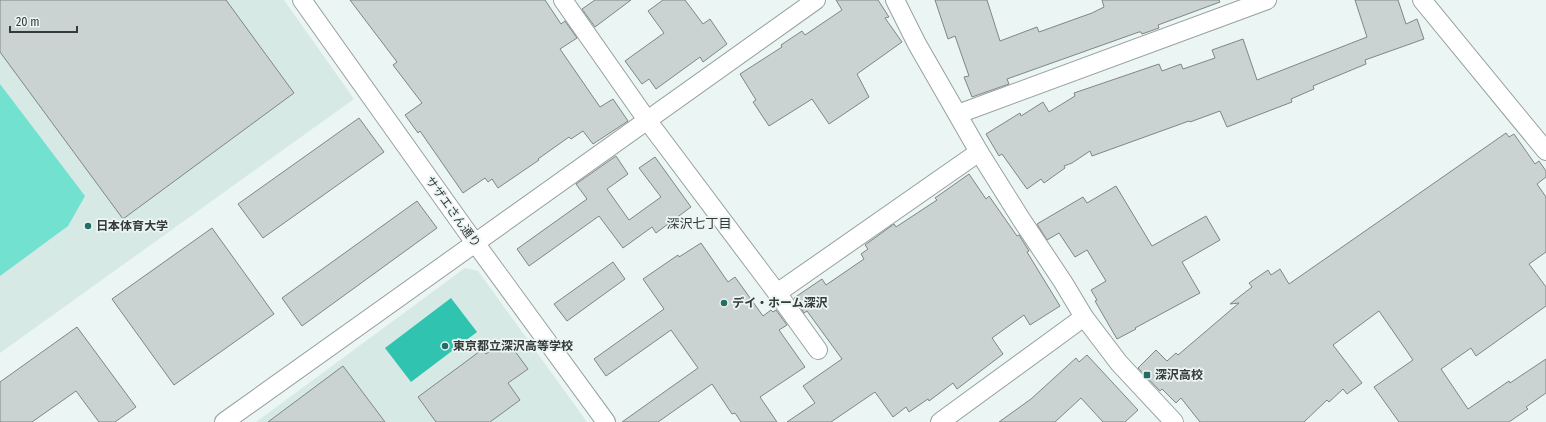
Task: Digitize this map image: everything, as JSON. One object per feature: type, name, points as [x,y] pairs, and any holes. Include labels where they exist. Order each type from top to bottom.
[{"type":"street","name":"サザエさん通り","points":[[302,0],[475,243],[606,422]]},
{"type":"street","points":[[563,0],[647,120],[818,350]]},
{"type":"street","points":[[224,422],[816,0]]},
{"type":"street","points":[[895,0],[917,44],[979,152],[1084,317],[1119,363],[1174,422]]},
{"type":"street","points":[[958,114],[1267,0]]},
{"type":"street","points":[[1422,0],[1546,151]]},
{"type":"street","points":[[777,293],[979,152]]},
{"type":"street","points":[[940,422],[1084,317]]},
{"type":"shaded area","name":"日本体育大学","points":[[0,0],[284,0],[354,99],[0,353]]},
{"type":"shaded area","points":[[0,84],[85,196],[68,226],[0,276]]},
{"type":"shaded area","name":"東京都立深沢高等学校","points":[[465,268],[478,271],[587,422],[256,422]]},
{"type":"shaded area","points":[[451,298],[477,332],[411,382],[385,348]]},
{"type":"building","points":[[0,0],[226,0],[294,93],[123,219],[0,52]]},
{"type":"building","points":[[350,0],[545,0],[561,24],[565,21],[577,38],[560,49],[600,107],[613,99],[628,121],[593,144],[583,131],[571,139],[569,137],[498,188],[492,179],[488,182],[485,178],[463,193],[420,131],[418,133],[405,115],[422,103],[393,65],[397,62]]},
{"type":"building","points":[[595,0],[631,0],[595,27],[582,9]]},
{"type":"building","points":[[663,0],[685,0],[703,24],[710,19],[727,44],[703,62],[700,57],[656,89],[649,79],[642,84],[625,61],[664,33],[648,11]]},
{"type":"building","points":[[836,0],[878,0],[889,17],[885,18],[902,42],[857,74],[869,97],[829,124],[812,99],[769,126],[753,102],[756,100],[740,74],[782,47],[781,45],[802,31],[805,35],[842,10]]},
{"type":"building","points":[[935,0],[987,0],[1000,41],[1037,27],[1039,32],[1092,13],[1104,7],[1102,0],[1219,0],[1220,2],[1158,25],[1159,28],[1142,34],[1139,32],[1007,79],[1009,84],[972,97],[964,77],[969,76],[955,36],[948,39]]},
{"type":"building","points":[[1355,0],[1398,0],[1406,24],[1417,19],[1424,39],[1365,60],[1366,64],[1313,86],[1314,89],[1291,99],[1292,102],[1227,127],[1220,111],[1092,156],[1090,151],[1072,163],[1064,166],[1065,168],[1044,183],[1041,179],[1027,189],[1002,154],[999,156],[986,134],[1020,113],[1021,116],[1043,102],[1049,112],[1075,96],[1074,93],[1159,64],[1162,71],[1181,64],[1183,69],[1215,58],[1212,50],[1243,39],[1257,80],[1367,37]]},
{"type":"building","points":[[359,118],[384,152],[263,238],[238,204]]},
{"type":"building","points":[[1506,133],[1509,137],[1514,134],[1535,164],[1539,161],[1546,171],[1546,177],[1537,184],[1546,197],[1546,252],[1529,264],[1546,287],[1546,306],[1476,356],[1471,348],[1441,369],[1468,409],[1509,381],[1510,383],[1546,359],[1546,393],[1526,407],[1528,409],[1509,422],[1399,422],[1374,387],[1413,360],[1379,311],[1333,345],[1362,383],[1347,394],[1343,389],[1329,402],[1327,400],[1304,422],[1200,422],[1181,398],[1176,403],[1162,389],[1160,391],[1138,368],[1156,350],[1167,361],[1176,353],[1178,355],[1239,303],[1230,304],[1252,287],[1249,283],[1268,270],[1271,275],[1280,269],[1289,284]]},
{"type":"building","points":[[616,156],[628,174],[607,189],[629,220],[661,197],[639,168],[655,157],[691,207],[656,233],[652,227],[623,248],[599,216],[529,266],[517,249],[587,199],[576,184]]},
{"type":"building","points":[[969,174],[986,199],[989,196],[1017,236],[1019,235],[1029,251],[1027,252],[1060,306],[1030,325],[1024,315],[992,338],[1003,354],[957,389],[953,383],[929,401],[928,399],[909,412],[906,407],[893,417],[875,392],[831,422],[787,422],[815,403],[803,386],[842,359],[807,311],[804,313],[794,298],[822,279],[826,285],[864,259],[861,254],[868,249],[865,245],[894,224],[896,227],[937,200],[935,198]]},
{"type":"building","points":[[1116,186],[1152,246],[1206,216],[1220,240],[1182,262],[1200,293],[1117,339],[1095,301],[1097,300],[1091,290],[1106,281],[1087,250],[1075,257],[1059,233],[1047,240],[1037,224],[1083,197],[1087,203]]},
{"type":"building","points":[[417,201],[437,228],[302,326],[282,298]]},
{"type":"building","points":[[212,228],[274,314],[174,385],[112,299]]},
{"type":"building","points":[[701,243],[728,282],[735,277],[763,316],[771,310],[773,312],[776,310],[787,325],[779,330],[805,367],[760,397],[777,422],[741,422],[735,413],[732,414],[712,384],[658,422],[622,422],[698,368],[671,330],[606,376],[594,359],[664,309],[643,279],[678,255],[679,257]]},
{"type":"building","points":[[613,262],[625,279],[567,321],[554,304]]},
{"type":"building","points":[[77,327],[136,407],[115,422],[99,422],[76,391],[32,422],[0,422],[0,382]]},
{"type":"building","points":[[506,339],[528,369],[508,383],[520,400],[490,422],[436,422],[418,397],[483,349],[486,354]]},
{"type":"building","points":[[1087,355],[1138,410],[1125,422],[1103,422],[1081,398],[1055,422],[999,422],[1031,399],[1076,358],[1079,362]]},
{"type":"building","points":[[343,366],[385,422],[268,422]]},
{"type":"place","name":"日本体育大学","points":[[88,226]]},
{"type":"place","name":"デイ・ホーム深沢","points":[[724,303]]},
{"type":"place","name":"東京都立深沢高等学校","points":[[445,346]]},
{"type":"place","name":"深沢高校","points":[[1147,375]]},
{"type":"district","name":"深沢七丁目","points":[[699,223]]}]
